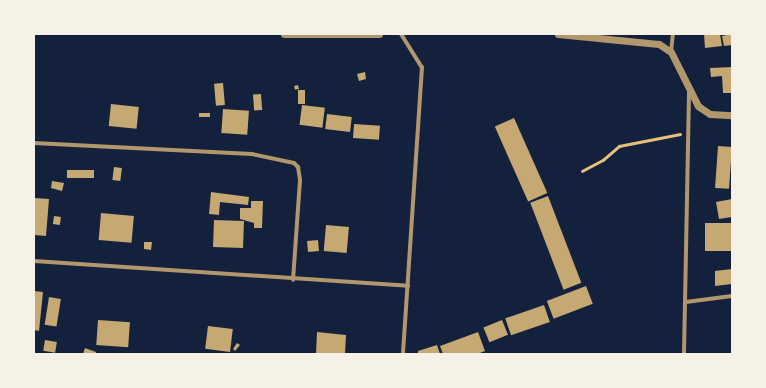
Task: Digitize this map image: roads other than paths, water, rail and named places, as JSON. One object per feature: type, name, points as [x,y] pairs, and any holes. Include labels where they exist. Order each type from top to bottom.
[{"type":"street","points":[[284,34],[379,34]]},
{"type":"street","points":[[401,34],[422,67],[403,354]]},
{"type":"street","points":[[558,34],[644,41],[659,44],[671,52],[698,106],[710,114],[732,115]]},
{"type":"street","points":[[671,52],[673,34]]},
{"type":"street","points":[[684,354],[689,90]]},
{"type":"street","points":[[34,143],[252,154],[294,163],[298,167],[300,180],[293,280]]},
{"type":"street","points":[[34,261],[293,280],[408,286]]},
{"type":"street","points":[[686,302],[732,296]]}]
